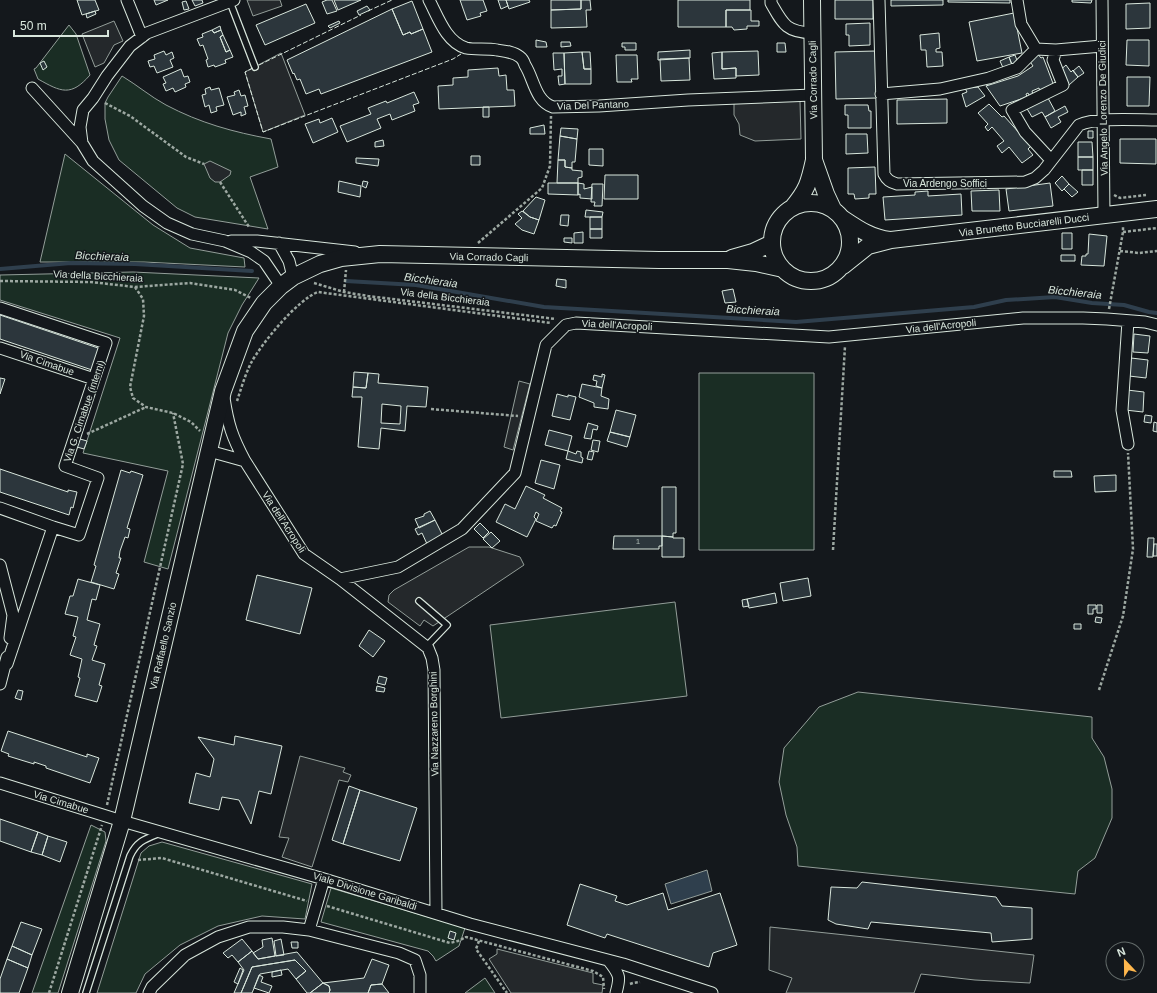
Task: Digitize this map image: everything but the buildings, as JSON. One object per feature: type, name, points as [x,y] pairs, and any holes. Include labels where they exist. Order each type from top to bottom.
[{"type":"main road","name":"Via Corrado Cagli","points":[[812,0],[814,160]]},
{"type":"main road","points":[[814,160],[826,194],[837,214],[848,229],[850,241],[849,254],[843,266],[835,274],[825,279],[813,281],[802,280],[791,276],[783,269],[775,257],[772,243],[773,233],[777,223],[783,215],[792,208],[810,182],[814,160]]},
{"type":"main road","points":[[792,208],[802,204],[812,203],[823,205],[837,214]]},
{"type":"main road","name":"Via Brunetto Bucciarelli Ducci","points":[[843,266],[868,246],[891,240],[1157,210]]},
{"type":"main road","name":"Via Brunetto Bucciarelli Ducci","points":[[837,214],[858,229],[879,238],[891,240]]},
{"type":"main road","name":"Via Corrado Cagli","points":[[728,260],[753,252],[772,243]]},
{"type":"main road","name":"Via Corrado Cagli","points":[[264,303],[287,282],[320,264],[341,258],[380,254],[728,260],[756,263],[783,269]]},
{"type":"main road","name":"Via Raffaello Sanzio","points":[[70,993],[122,821],[223,390],[245,331],[264,303]]},
{"type":"street","points":[[127,0],[142,37]]},
{"type":"street","name":"Via Del Pantano","points":[[429,0],[446,33],[456,42],[466,48],[511,52],[521,57],[540,97],[549,106],[553,107],[813,95]]},
{"type":"street","points":[[771,0],[780,19],[790,28],[799,32],[812,33]]},
{"type":"street","name":"Via Ardengo Soffici","points":[[879,0],[884,174],[887,180],[897,184],[1025,182],[1035,178],[1044,170],[1079,124],[1103,121],[1157,120]]},
{"type":"street","points":[[1017,0],[1020,24],[1036,49]]},
{"type":"street","name":"Via Angelo Lorenzo De Giudici","points":[[1102,0],[1104,215]]},
{"type":"street","points":[[82,143],[80,126],[83,110],[130,46],[147,33],[232,1]]},
{"type":"street","points":[[881,94],[940,89],[989,78],[1017,68],[1036,49],[1056,50],[1102,46]]},
{"type":"street","points":[[1051,160],[1025,132],[1012,110],[1063,85],[1052,60],[1056,50]]},
{"type":"street","points":[[32,88],[82,143],[93,162],[143,206],[167,223],[192,234],[224,241],[251,252],[264,261],[287,282]]},
{"type":"street","points":[[224,241],[257,241],[380,254]]},
{"type":"street","points":[[279,244],[289,261],[287,282]]},
{"type":"street","name":"Via G. Cimabue (interni)","points":[[0,308],[106,343],[65,466],[98,478],[79,535],[53,527]]},
{"type":"street","name":"Via dell'Acropoli","points":[[571,324],[829,337],[1022,318],[1107,319],[1145,322],[1157,325]]},
{"type":"street","points":[[1128,321],[1122,410],[1128,444]]},
{"type":"street","points":[[340,579],[398,567],[462,529],[515,473],[546,345],[571,324]]},
{"type":"street","name":"Via Cimabue","points":[[0,348],[94,379]]},
{"type":"street","name":"Via dell'Acropoli","points":[[223,390],[229,425],[235,443],[245,461],[304,554],[340,579]]},
{"type":"street","points":[[209,451],[245,461]]},
{"type":"street","points":[[0,508],[53,527],[0,684]]},
{"type":"street","points":[[0,565],[13,615],[7,664]]},
{"type":"street","points":[[340,579],[427,648]]},
{"type":"street","name":"Via Nazzareno Borghini","points":[[427,648],[432,658],[434,670],[436,912]]},
{"type":"street","name":"Via Cimabue","points":[[0,783],[122,821]]},
{"type":"street","name":"Viale Divisione Garibaldi","points":[[122,821],[436,912],[470,924],[623,964],[712,993]]},
{"type":"street","points":[[309,930],[324,879]]},
{"type":"street","points":[[149,993],[152,987],[186,955],[218,937],[249,927],[283,927],[309,930],[399,954],[415,960],[420,975],[420,993]]},
{"type":"street","points":[[608,960],[617,972],[620,980],[616,993]]},
{"type":"street","points":[[620,980],[630,973],[645,972]]},
{"type":"lane","points":[[232,1],[255,67]]},
{"type":"lane","points":[[419,600],[447,625],[427,648]]},
{"type":"lane","points":[[86,993],[129,859],[135,846],[161,832]]},
{"type":"path","points":[[105,103],[130,116],[186,157],[204,164]]},
{"type":"path","points":[[463,256],[542,188],[550,166],[551,117],[553,107]]},
{"type":"path","points":[[220,182],[249,227]]},
{"type":"path","points":[[1113,195],[1120,198],[1150,194]]},
{"type":"path","points":[[1107,319],[1124,232],[1122,214]]},
{"type":"path","points":[[1124,232],[1157,228]]},
{"type":"path","points":[[1120,250],[1139,253],[1157,251]]},
{"type":"path","points":[[344,292],[346,268]]},
{"type":"path","name":"Via della Bicchieraia","points":[[0,281],[91,282],[135,288],[190,283],[235,290],[264,303]]},
{"type":"path","name":"Via della Bicchieraia","points":[[313,282],[344,292],[568,320],[571,324]]},
{"type":"path","points":[[135,288],[143,299],[144,316],[130,388],[133,398],[146,407],[173,412],[191,422],[201,432]]},
{"type":"path","name":"Via della Bicchieraia","points":[[238,408],[237,400],[251,363],[277,326],[310,295],[318,292],[571,324]]},
{"type":"path","points":[[833,550],[845,335]]},
{"type":"path","points":[[74,440],[146,407]]},
{"type":"path","points":[[431,409],[529,417]]},
{"type":"path","points":[[108,802],[183,464],[173,412]]},
{"type":"path","points":[[1099,690],[1123,616],[1133,549],[1128,444]]},
{"type":"path","points":[[49,993],[100,832]]},
{"type":"path","points":[[95,849],[112,855]]},
{"type":"path","points":[[129,859],[140,860],[162,858],[309,901]]},
{"type":"path","points":[[324,906],[450,943],[466,937]]},
{"type":"path","points":[[507,993],[476,949],[479,941],[593,971],[603,977],[603,993]]},
{"type":"green space","points":[[69,25],[76,34],[90,75],[77,87],[66,90],[53,87],[38,79],[34,69]]},
{"type":"green space","points":[[122,76],[160,102],[191,117],[230,130],[271,139],[278,167],[250,177],[268,229],[195,217],[177,208],[119,160],[109,140],[105,119],[105,103]]},
{"type":"green space","points":[[65,154],[153,225],[190,248],[244,258],[245,267],[144,262],[40,262]]},
{"type":"green space","points":[[133,272],[259,278],[242,305],[228,333],[168,569],[144,562],[168,471],[83,453],[120,338],[0,300],[0,275]]},
{"type":"green space","points":[[699,373],[814,373],[814,550],[699,550]]},
{"type":"green space","points":[[675,602],[687,696],[501,718],[490,625]]},
{"type":"green space","points":[[858,692],[1092,717],[1092,738],[1104,757],[1112,789],[1112,818],[1095,858],[1078,871],[1075,894],[798,866],[797,847],[786,815],[779,782],[784,748],[819,707]]},
{"type":"green space","points":[[91,825],[105,832],[106,841],[58,993],[32,993]]},
{"type":"green space","points":[[162,842],[312,884],[305,919],[262,916],[218,926],[180,945],[145,974],[136,993],[97,993],[141,853],[149,846]]},
{"type":"green space","points":[[331,888],[465,928],[459,946],[436,961],[428,951],[321,922]]},
{"type":"green space","points":[[485,978],[495,993],[465,993]]},
{"type":"shaded area","points":[[247,0],[280,0],[282,6],[253,16]]},
{"type":"shaded area","points":[[114,21],[123,41],[114,45],[104,63],[95,67],[82,34]]},
{"type":"shaded area","points":[[281,53],[305,115],[263,132],[245,72]]},
{"type":"shaded area","points":[[800,101],[801,139],[755,141],[740,135],[739,124],[734,115],[734,103]]},
{"type":"shaded area","points":[[210,161],[231,171],[230,175],[220,182],[215,182],[210,178],[204,164]]},
{"type":"shaded area","points":[[519,381],[530,384],[513,450],[504,447]]},
{"type":"shaded area","points":[[469,547],[489,547],[520,557],[524,565],[433,626],[424,620],[420,626],[388,602],[389,595],[394,590]]},
{"type":"shaded area","points":[[300,756],[345,768],[343,772],[351,775],[348,782],[339,780],[312,867],[282,857],[289,838],[279,837]]},
{"type":"shaded area","points":[[770,927],[1034,955],[1030,983],[975,980],[921,974],[914,993],[786,993],[792,978],[769,970]]},
{"type":"shaded area","points":[[497,949],[593,973],[593,983],[603,985],[602,993],[511,993],[489,959],[497,954]]},
{"type":"water","points":[[707,870],[712,891],[671,904],[665,884]]},
{"type":"waterway","name":"Bicchieraia","points":[[0,269],[71,263],[135,264],[252,271]]},
{"type":"waterway","name":"Bicchieraia","points":[[346,281],[416,285],[544,307],[796,322],[974,307],[1006,300],[1055,297],[1092,303],[1124,305],[1157,313]]},
{"type":"fence","points":[[368,11],[392,0]]},
{"type":"fence","points":[[259,65],[361,15]]},
{"type":"fence","points":[[253,68],[245,72],[263,132],[453,59],[461,54]]}]
